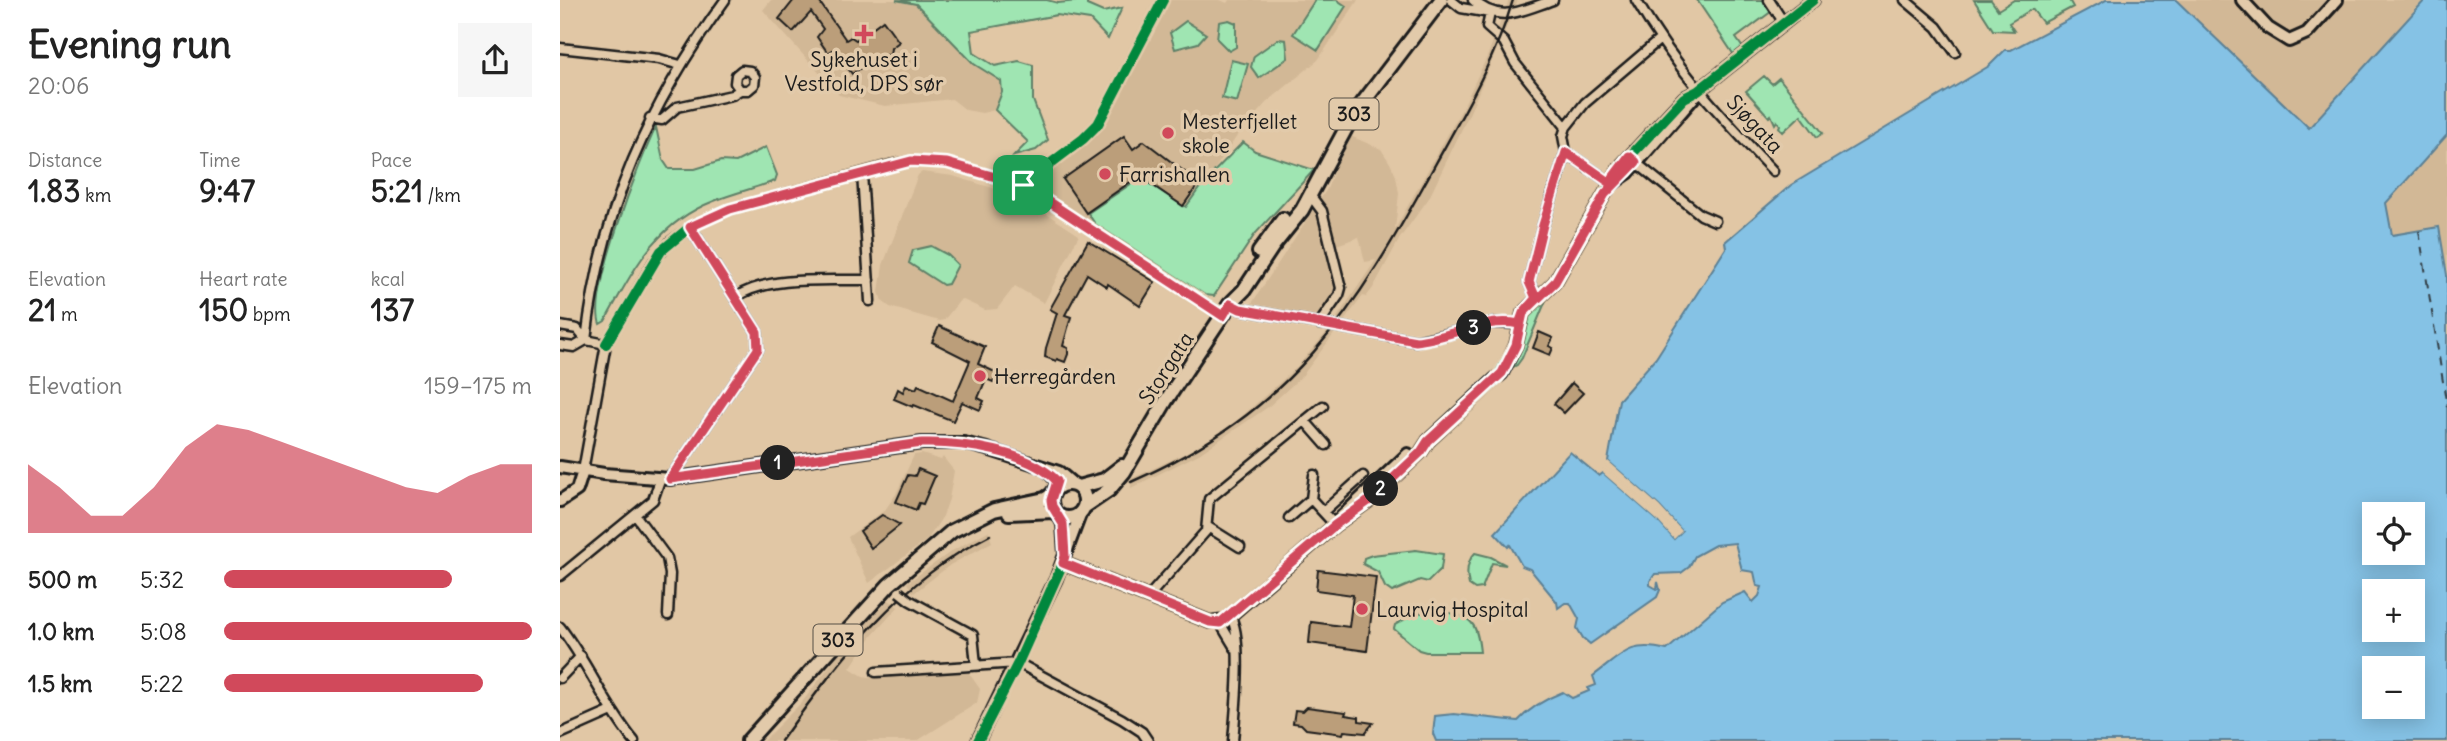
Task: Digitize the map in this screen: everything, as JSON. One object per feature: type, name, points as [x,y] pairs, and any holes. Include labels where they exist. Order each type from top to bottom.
[{"type":"main road","name":"Storgata","points":[[1083,510],[1109,489],[1124,472],[1167,398],[1223,316],[1237,285],[1272,233],[1310,195],[1325,172],[1352,117],[1411,43],[1441,0]]},
{"type":"main road","name":"Storgata","points":[[1411,43],[1419,39],[1451,0]]},
{"type":"main road","points":[[2242,0],[2268,27],[2288,41],[2307,33],[2337,0]]},
{"type":"main road","points":[[1064,559],[1210,622],[1220,623],[1230,616],[1335,525],[1349,508],[1394,466],[1416,447],[1428,441],[1502,373],[1516,345],[1523,313],[1555,282],[1612,184],[1614,176],[1633,159],[1684,98],[1698,91],[1807,2]]},
{"type":"main road","points":[[560,467],[665,479],[912,445],[964,443],[1059,472],[1085,496],[1083,510],[1018,663],[978,741]]},
{"type":"main road","name":"Storgata","points":[[1076,486],[1104,480],[1135,453]]},
{"type":"main road","points":[[1046,469],[1057,481],[1051,500],[1063,524],[1064,559]]},
{"type":"main road","points":[[560,501],[577,490],[583,471]]},
{"type":"main road","name":"303","points":[[746,741],[860,615],[952,531],[970,520],[1015,504],[1045,499],[1062,485],[1076,486]]},
{"type":"main road","name":"303","points":[[924,554],[996,517],[1016,512],[1057,514],[1071,518],[1083,510]]},
{"type":"street","points":[[586,340],[604,239],[621,186],[650,118],[680,65],[725,0]]},
{"type":"street","points":[[1023,185],[1083,139],[1098,124],[1163,0]]},
{"type":"street","points":[[1451,0],[1461,8],[1502,14],[1553,0]]},
{"type":"street","points":[[1473,0],[1490,13]]},
{"type":"street","name":"Sjøgata","points":[[1636,0],[1659,40],[1698,91],[1773,171]]},
{"type":"street","points":[[1769,0],[1784,23]]},
{"type":"street","points":[[1905,0],[1937,27],[1955,52]]},
{"type":"street","points":[[1490,13],[1488,27],[1504,42],[1515,63],[1566,127]]},
{"type":"street","points":[[1536,298],[1529,282],[1543,225],[1566,152],[1563,136],[1566,127],[1585,103],[1659,40]]},
{"type":"street","points":[[560,48],[659,59],[680,65]]},
{"type":"street","points":[[650,118],[662,120],[677,107],[732,95],[740,90]]},
{"type":"street","points":[[1566,152],[1612,184]]},
{"type":"street","points":[[1633,159],[1701,215],[1715,221]]},
{"type":"street","points":[[583,471],[606,344],[661,251],[690,227],[730,209],[911,161],[926,160],[984,172],[1023,185],[1223,316]]},
{"type":"street","points":[[862,173],[870,301]]},
{"type":"street","points":[[1310,195],[1322,211],[1340,288],[1339,295],[1320,324]]},
{"type":"street","points":[[560,576],[636,516],[653,499],[758,349],[757,332],[690,227]]},
{"type":"street","points":[[736,297],[746,290],[784,282],[869,280]]},
{"type":"street","points":[[1230,304],[1240,309],[1416,341],[1430,340],[1493,323],[1519,324]]},
{"type":"street","points":[[560,326],[578,329],[586,340]]},
{"type":"street","points":[[560,345],[574,346],[586,340],[606,344]]},
{"type":"street","points":[[1149,596],[1208,527],[1209,499],[1323,406]]},
{"type":"street","points":[[1305,421],[1326,445]]},
{"type":"street","points":[[1290,518],[1311,499],[1314,475]]},
{"type":"street","points":[[1323,512],[1363,476]]},
{"type":"street","points":[[1311,499],[1335,525]]},
{"type":"street","points":[[636,516],[667,558],[670,574],[668,615]]},
{"type":"street","points":[[1208,527],[1240,548]]},
{"type":"street","points":[[898,590],[909,600],[973,635],[976,665]]},
{"type":"street","points":[[1230,616],[1238,636],[1233,741]]},
{"type":"street","points":[[1220,623],[1236,648]]},
{"type":"street","points":[[560,627],[581,656],[612,712],[634,741]]},
{"type":"street","points":[[560,678],[581,656]]},
{"type":"street","points":[[876,672],[1018,663],[1137,728],[1148,741]]},
{"type":"street","points":[[560,734],[612,712]]},
{"type":"shaded area","name":"Sykehuset i Vestfold, DPS sør","points":[[771,0],[911,0],[974,64],[1001,81],[1002,92],[995,110],[982,113],[966,110],[952,99],[885,106],[839,95],[763,10]]},
{"type":"shaded area","name":"Mesterfjellet skole","points":[[1169,0],[1220,0],[1227,3],[1229,0],[1358,0],[1318,60],[1266,103],[1237,136],[1152,261],[1047,195],[1042,180],[1049,171],[1100,130]]},
{"type":"shaded area","points":[[1509,0],[1518,0],[1470,112],[1429,198],[1400,238],[1373,288],[1366,297],[1363,296],[1302,376],[1268,407],[1199,454],[1131,488],[1131,479],[1192,450],[1231,426],[1296,368],[1327,332],[1376,260],[1365,262],[1359,237],[1328,248],[1336,292],[1317,318],[1274,312],[1252,303],[1327,189],[1348,135],[1381,149],[1390,163],[1399,193],[1395,229],[1462,109],[1487,57]]},
{"type":"shaded area","points":[[2177,0],[2424,0],[2309,128]]},
{"type":"shaded area","points":[[2447,135],[2447,275],[2439,228],[2392,236],[2386,203]]},
{"type":"shaded area","points":[[922,172],[953,176],[1019,196],[1079,235],[1044,303],[1015,286],[997,309],[985,310],[961,299],[944,320],[939,321],[890,307],[882,301],[879,292],[883,265],[918,175]]},
{"type":"shaded area","points":[[922,454],[941,460],[943,457],[954,471],[943,516],[928,539],[869,583],[848,537],[885,510],[896,494],[914,455]]},
{"type":"shaded area","points":[[988,531],[992,542],[950,565],[914,593],[907,583],[952,551]]},
{"type":"shaded area","points":[[889,600],[898,607],[871,637],[850,668],[869,677],[966,669],[980,689],[977,703],[917,741],[763,741],[803,701],[841,651]]},
{"type":"green space","points":[[896,0],[1047,0],[1058,3],[1087,0],[1087,5],[1103,12],[1122,8],[1108,39],[1090,20],[1057,15],[971,31],[974,53],[995,66],[1019,61],[1033,65],[1033,100],[1048,140],[1036,150],[1014,156],[1028,142],[995,110],[1002,92],[1001,81],[974,64],[916,4]]},
{"type":"green space","points":[[1315,0],[1337,0],[1346,6],[1318,50],[1293,34]]},
{"type":"green space","points":[[1697,0],[1765,0],[1772,11],[1736,38],[1743,48],[1734,55]]},
{"type":"green space","points":[[1974,0],[1991,0],[1998,10],[2014,0],[2069,0],[2073,7],[2043,23],[2032,9],[2009,23],[2014,31],[1993,30]]},
{"type":"green space","points":[[1229,20],[1236,23],[1236,47],[1229,51],[1217,39],[1219,22]]},
{"type":"green space","points":[[1186,21],[1206,34],[1198,43],[1175,49],[1170,33]]},
{"type":"green space","points":[[1278,39],[1286,40],[1288,58],[1259,78],[1251,67],[1254,56]]},
{"type":"green space","points":[[1231,60],[1248,64],[1237,102],[1222,98]]},
{"type":"green space","points":[[1764,76],[1772,84],[1779,78],[1823,133],[1817,137],[1801,115],[1783,132],[1777,121],[1775,124],[1771,115],[1769,117],[1746,91]]},
{"type":"green space","points":[[656,127],[663,160],[669,169],[695,169],[721,161],[736,162],[766,147],[777,175],[775,181],[714,201],[676,222],[648,250],[605,321],[600,324],[598,308],[608,256],[628,195]]},
{"type":"green space","points":[[1243,142],[1255,151],[1314,170],[1255,234],[1214,296],[1205,295],[1095,224],[1088,213],[1144,175],[1147,182],[1186,207],[1203,183]]},
{"type":"green space","points":[[931,246],[948,255],[958,265],[948,284],[943,285],[909,263],[913,250]]},
{"type":"green space","points":[[1546,300],[1522,358],[1511,368],[1529,312]]},
{"type":"green space","points":[[1416,550],[1443,554],[1441,569],[1428,582],[1420,580],[1392,592],[1385,587],[1378,572],[1363,564],[1364,558],[1372,555]]},
{"type":"green space","points":[[1475,553],[1506,565],[1492,563],[1482,588],[1475,589],[1469,585],[1467,572],[1468,564]]},
{"type":"green space","points":[[1443,612],[1461,616],[1472,623],[1480,652],[1426,652],[1419,650],[1394,629],[1395,625],[1416,613]]},
{"type":"water","points":[[2106,0],[2176,0],[2309,128],[2425,0],[2447,0],[2447,135],[2386,203],[2392,235],[2439,227],[2447,275],[2447,741],[1436,741],[1433,734],[1435,716],[1454,714],[1518,721],[1533,708],[1563,692],[1572,698],[1589,691],[1588,688],[1596,685],[1593,676],[1627,651],[1643,647],[1667,650],[1722,602],[1745,592],[1753,602],[1759,596],[1762,587],[1757,586],[1754,572],[1742,570],[1735,543],[1715,545],[1695,556],[1689,567],[1681,573],[1655,574],[1650,585],[1657,589],[1658,582],[1660,590],[1657,597],[1590,644],[1577,628],[1579,619],[1570,603],[1558,608],[1557,602],[1530,569],[1522,566],[1510,545],[1508,547],[1495,533],[1570,452],[1599,476],[1603,473],[1657,520],[1674,539],[1682,531],[1659,506],[1608,461],[1619,400],[1656,358],[1726,248],[1725,242],[1791,185],[1989,66],[2005,50],[2011,50]]},
{"type":"pier","points":[[1608,461],[1659,506],[1682,531],[1674,539],[1657,520],[1603,473],[1604,469],[1660,517],[1674,534],[1677,531],[1606,465]]},
{"type":"building","points":[[794,0],[818,0],[846,40],[851,37],[856,40],[883,20],[899,42],[891,48],[890,55],[880,55],[852,74],[834,49],[828,53],[817,37],[823,29],[811,12],[793,32],[779,19]]},
{"type":"building","name":"Farrishallen","points":[[1124,136],[1133,149],[1144,141],[1199,183],[1183,206],[1139,176],[1086,213],[1063,179]]},
{"type":"building","points":[[1088,241],[1155,282],[1140,306],[1108,284],[1107,287],[1087,274],[1065,315],[1071,317],[1063,346],[1068,348],[1068,354],[1065,362],[1056,361],[1045,357],[1057,313],[1050,309]]},
{"type":"building","name":"Herregården","points":[[939,326],[985,347],[978,364],[997,373],[993,382],[986,379],[978,398],[984,401],[980,410],[962,402],[953,421],[894,399],[898,389],[903,392],[906,385],[916,389],[918,385],[953,401],[970,361],[932,342]]},
{"type":"building","points":[[1539,332],[1553,338],[1549,346],[1553,348],[1550,355],[1533,348]]},
{"type":"building","points":[[1572,383],[1583,393],[1564,413],[1554,404]]},
{"type":"building","points":[[918,469],[935,476],[923,504],[919,503],[916,510],[896,502],[908,475],[915,476]]},
{"type":"building","points":[[882,515],[900,525],[871,548],[860,531]]},
{"type":"building","name":"Laurvig Hospital","points":[[1318,570],[1376,577],[1367,651],[1309,643],[1311,622],[1349,627],[1353,595],[1316,590]]},
{"type":"building","points":[[1307,707],[1346,712],[1345,715],[1359,717],[1359,721],[1373,723],[1365,733],[1344,731],[1343,734],[1306,729],[1301,724],[1293,723],[1295,710],[1303,711]]},
{"type":"ferry route","points":[[2419,231],[2447,407]]},
{"type":"railway","points":[[1131,482],[1187,454],[1235,423],[1277,389],[1314,352],[1377,266],[1406,217],[1469,104],[1498,42],[1513,0]]},
{"type":"railway","points":[[781,741],[848,653],[899,599],[958,553],[990,535]]},
{"type":"cycle path","points":[[1022,185],[1083,139],[1098,124],[1163,0]]},
{"type":"cycle path","points":[[978,741],[1018,663],[1063,563],[1210,622],[1220,623],[1335,525],[1370,500],[1421,452],[1428,441],[1496,380],[1516,345],[1523,313],[1555,282],[1620,167],[1684,98],[1698,91],[1813,0]]},
{"type":"cycle path","points":[[606,344],[661,251],[690,227],[730,209],[911,161],[947,163],[1022,185],[1223,315]]},
{"type":"place","name":"Sykehuset i Vestfold, DPS sør","points":[[864,34]]},
{"type":"place","name":"Mesterfjellet skole","points":[[1168,133]]},
{"type":"place","name":"Farrishallen","points":[[1105,174]]},
{"type":"place","name":"Herregården","points":[[980,376]]},
{"type":"place","name":"Laurvig Hospital","points":[[1362,609]]},
{"type":"route","points":[[1023,185],[947,163],[911,161],[730,209],[690,227],[757,332],[758,349],[670,479],[922,443],[964,443],[988,449],[1046,469],[1057,481],[1051,500],[1054,512],[1063,524],[1063,563],[1210,622],[1220,623],[1335,525],[1370,500],[1421,452],[1428,441],[1496,380],[1516,345],[1523,313],[1530,303],[1549,290],[1555,282],[1605,194],[1636,162],[1629,156],[1614,176],[1612,184],[1566,152],[1543,225],[1529,282],[1536,298],[1530,303],[1523,313],[1519,324],[1493,323],[1430,340],[1416,341],[1382,337],[1240,309],[1230,304],[1223,316],[1023,185]]}]
